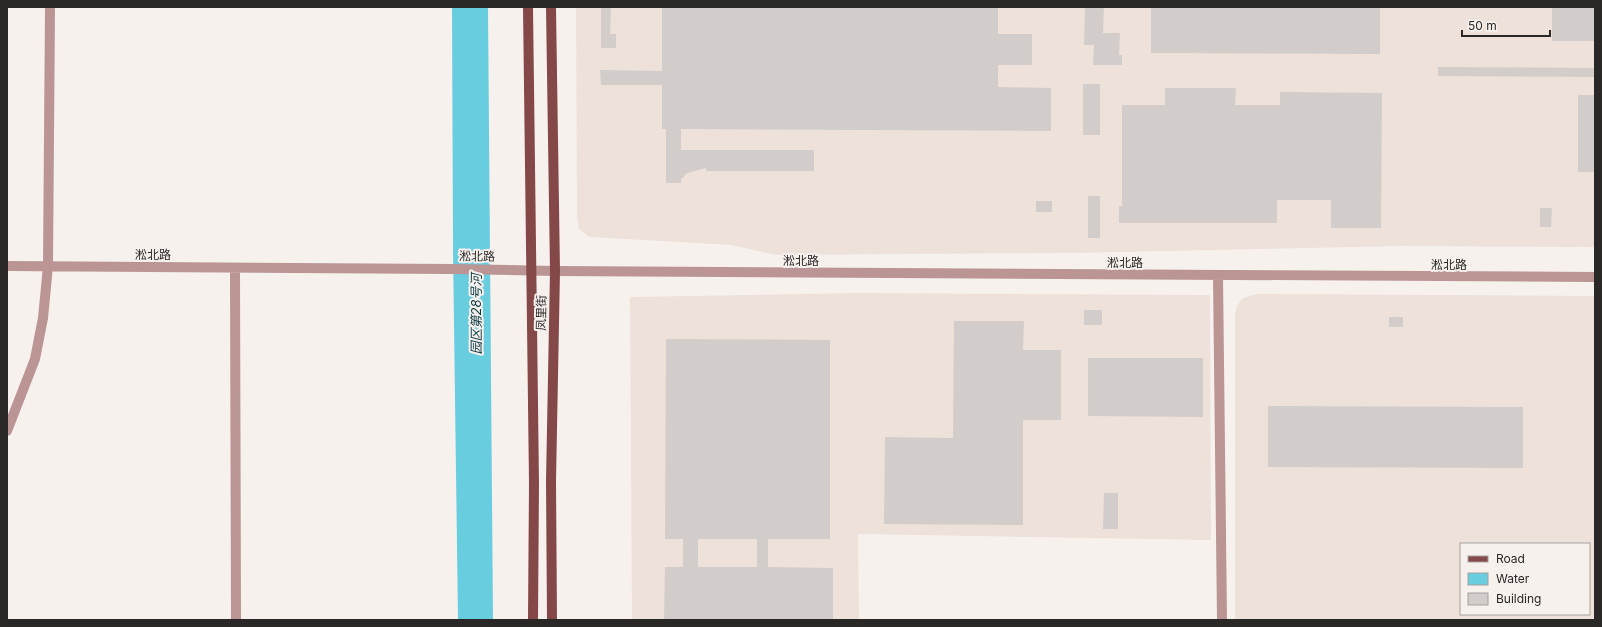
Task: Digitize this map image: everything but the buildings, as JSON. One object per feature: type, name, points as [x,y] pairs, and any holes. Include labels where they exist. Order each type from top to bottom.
[{"type":"main road","name":"凤里街","points":[[528,7],[534,483],[533,620]]},
{"type":"main road","name":"凤里街","points":[[551,7],[554,271],[551,481],[552,620]]},
{"type":"street","points":[[7,431],[36,359],[43,318],[48,266],[50,7]]},
{"type":"street","name":"淞北路","points":[[7,266],[1595,278]]},
{"type":"street","points":[[235,268],[236,620]]},
{"type":"street","points":[[1218,276],[1222,620]]},
{"type":"shaded area","points":[[576,7],[1595,7],[1595,247],[1403,246],[1073,253],[776,255],[731,245],[589,237],[579,229],[577,217]]},
{"type":"shaded area","points":[[858,293],[1210,295],[1211,540],[858,534],[859,620],[632,620],[630,297]]},
{"type":"shaded area","points":[[1257,294],[1595,296],[1595,620],[1235,620],[1235,314],[1237,306],[1242,299]]},
{"type":"water","name":"园区第28号河","points":[[452,7],[488,7],[493,620],[458,620],[453,249]]}]
